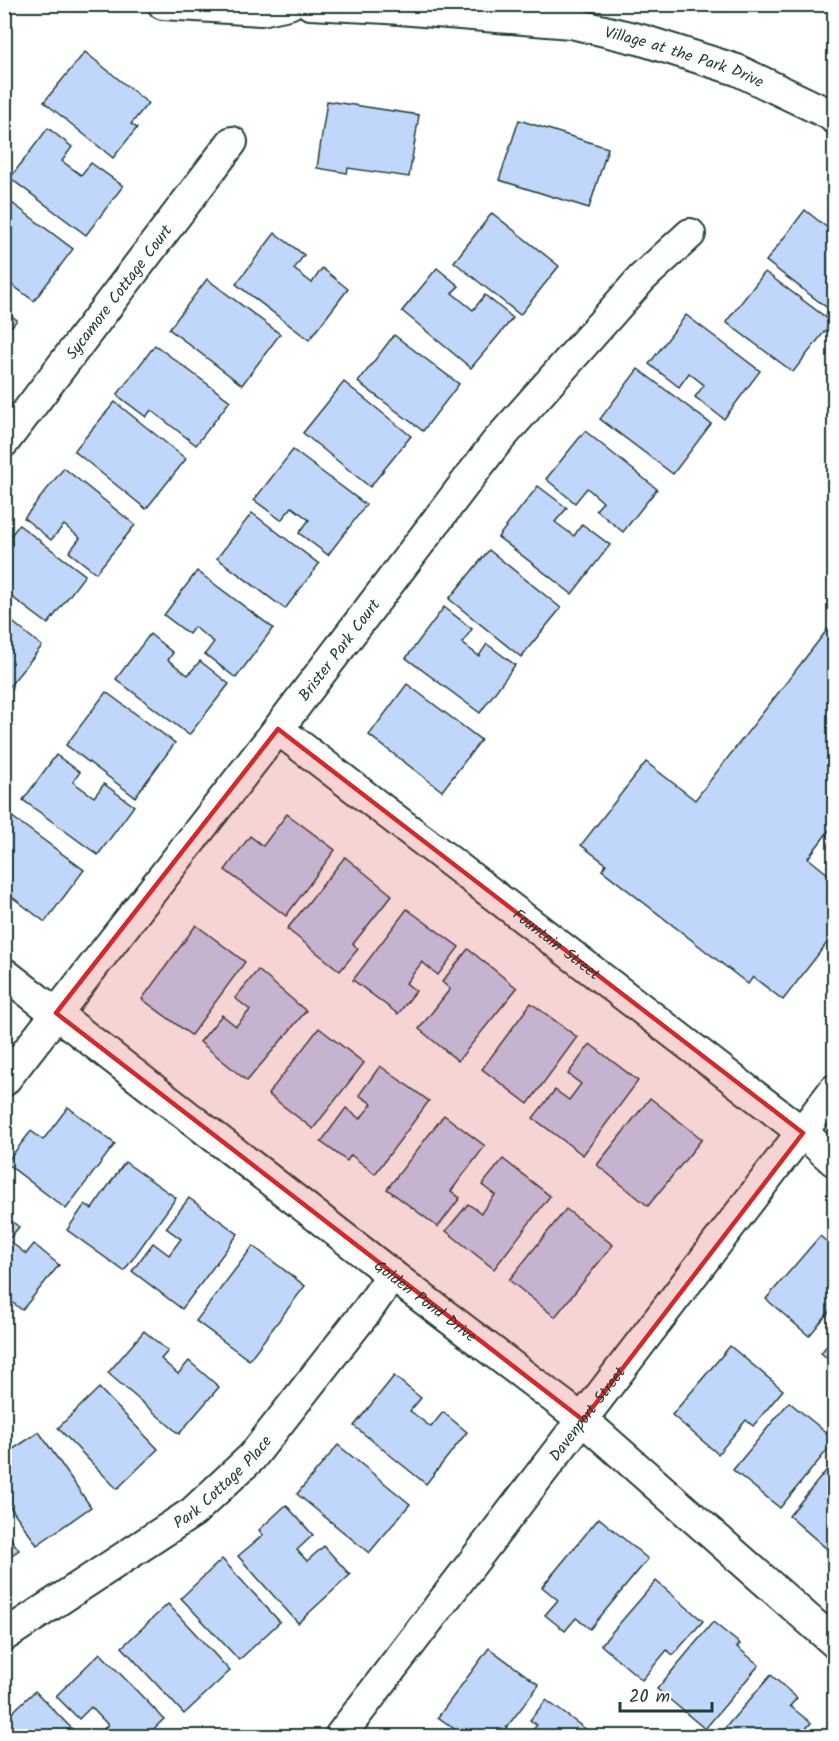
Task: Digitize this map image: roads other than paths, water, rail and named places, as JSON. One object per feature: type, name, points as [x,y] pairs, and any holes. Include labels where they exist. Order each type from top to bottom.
[{"type":"street","points":[[163,4],[261,10],[289,4]]},
{"type":"street","name":"Village at the Park Drive","points":[[310,4],[387,6],[571,23],[642,40],[737,70],[833,112]]},
{"type":"street","name":"Sycamore Cottage Court","points":[[4,442],[232,141]]},
{"type":"street","name":"Brister Park Court","points":[[4,1081],[278,729],[495,444],[642,278],[690,234]]},
{"type":"street","name":"Fountain Street","points":[[278,729],[803,1133],[834,1161]]},
{"type":"street","name":"Golden Pond Drive","points":[[4,973],[392,1275],[583,1420],[834,1642]]},
{"type":"street","name":"Davenport Street","points":[[340,1737],[834,1090]]},
{"type":"street","name":"Park Cottage Place","points":[[4,1636],[193,1512],[252,1457],[369,1308],[392,1275]]}]
